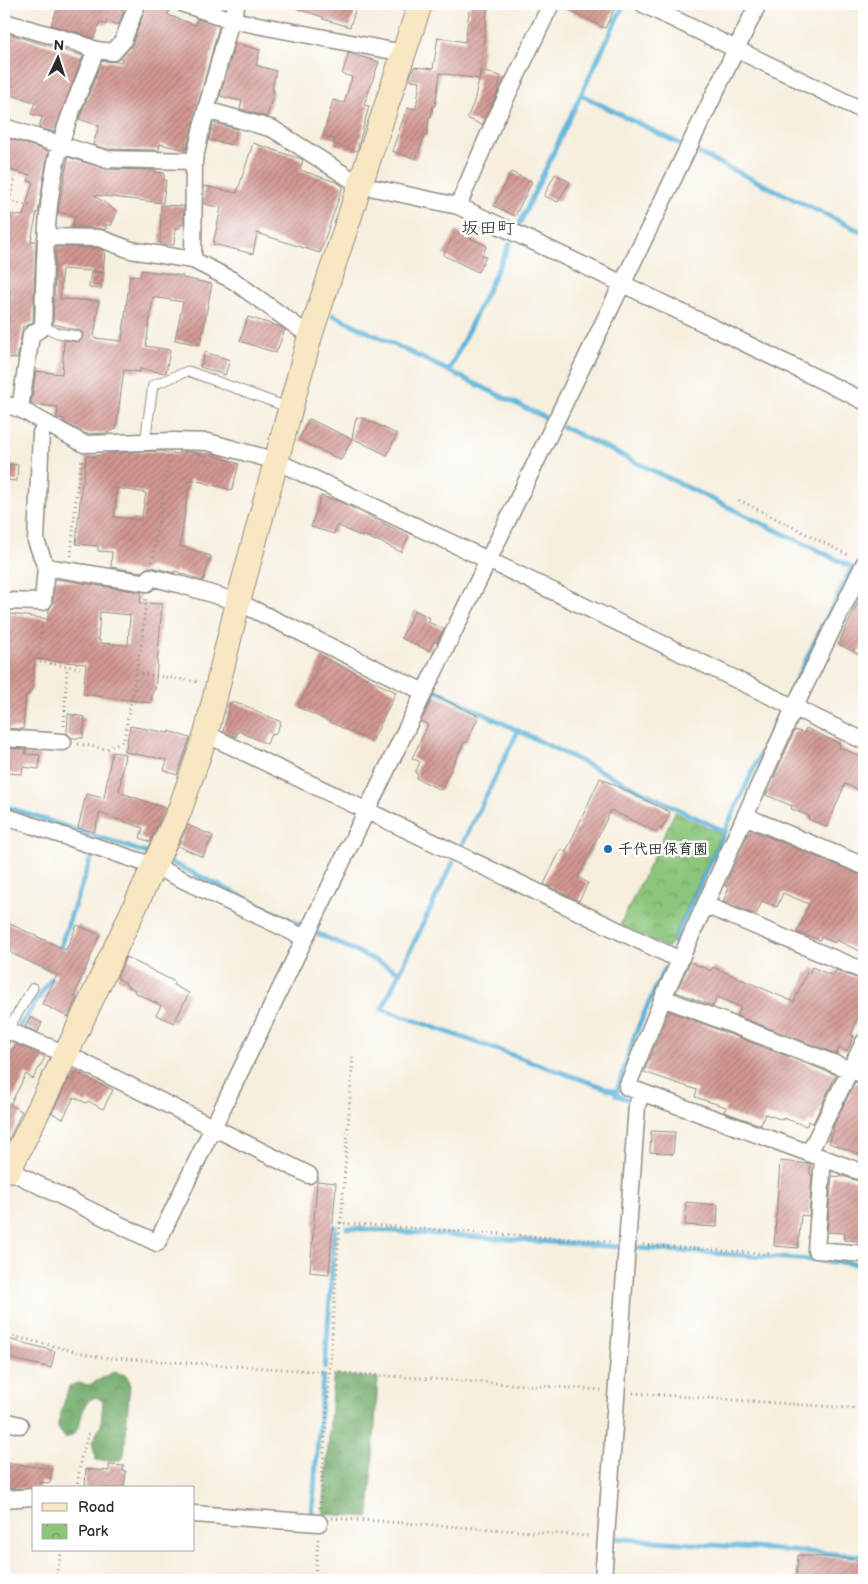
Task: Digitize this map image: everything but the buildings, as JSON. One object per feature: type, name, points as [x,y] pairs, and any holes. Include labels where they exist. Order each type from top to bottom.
[{"type":"street","points":[[4,22],[75,42],[96,50],[113,52],[123,41],[137,4]]},
{"type":"street","points":[[184,4],[231,20],[402,52]]},
{"type":"street","points":[[193,260],[194,161],[206,110],[237,4]]},
{"type":"street","points":[[420,4],[402,52],[310,336],[238,602],[206,734],[179,812],[66,1054],[5,1173],[157,1243],[758,4]]},
{"type":"street","points":[[458,206],[492,126],[551,4]]},
{"type":"street","points":[[643,4],[864,110]]},
{"type":"street","points":[[20,409],[31,335],[43,327],[46,236],[51,185],[60,145],[96,50]]},
{"type":"street","points":[[206,110],[273,129],[360,185],[458,206],[864,401]]},
{"type":"street","points":[[4,127],[106,159],[194,161]]},
{"type":"street","points":[[46,236],[99,238],[131,250],[193,260],[234,281],[310,336]]},
{"type":"street","points":[[4,404],[20,409],[84,444],[173,441],[208,442],[276,461],[488,560],[864,741]]},
{"type":"street","points":[[4,601],[43,602],[46,567],[36,541],[41,433],[46,423]]},
{"type":"street","points":[[860,561],[663,998],[627,1087],[864,1173]]},
{"type":"street","points":[[46,567],[70,572],[182,585],[238,602],[424,692]]},
{"type":"street","points":[[206,734],[680,960]]},
{"type":"street","points":[[4,738],[63,742]]},
{"type":"street","points":[[4,816],[154,866],[305,938]]},
{"type":"street","points":[[746,816],[864,866]]},
{"type":"street","points":[[705,905],[864,971]]},
{"type":"street","points":[[663,998],[857,1072]]},
{"type":"street","points":[[6,1030],[66,1054],[309,1175]]},
{"type":"street","points":[[864,1042],[857,1072],[816,1156],[816,1250],[864,1254]]},
{"type":"street","points":[[603,1580],[637,1105],[642,1093]]},
{"type":"street","points":[[4,1421],[20,1426]]},
{"type":"street","points":[[4,1499],[32,1496]]},
{"type":"street","points":[[195,1514],[319,1520]]},
{"type":"lane","points":[[43,327],[58,333],[77,336]]},
{"type":"lane","points":[[144,442],[153,385],[188,371],[291,408]]},
{"type":"lane","points":[[6,1030],[33,988]]},
{"type":"path","points":[[10,201],[15,176]]},
{"type":"path","points":[[4,200],[31,206]]},
{"type":"path","points":[[67,666],[63,742],[107,749],[124,740],[142,640],[165,471],[173,441]]},
{"type":"path","points":[[70,572],[77,487],[84,444]]},
{"type":"path","points":[[739,500],[860,561]]},
{"type":"path","points":[[43,602],[39,662],[80,668]]},
{"type":"path","points":[[136,674],[218,684]]},
{"type":"path","points":[[315,1580],[353,1056]]},
{"type":"path","points":[[341,1223],[770,1254]]},
{"type":"path","points":[[4,1334],[98,1358],[864,1409]]},
{"type":"path","points":[[77,1486],[81,1458],[88,1432]]},
{"type":"path","points":[[319,1520],[606,1537]]},
{"type":"path","points":[[55,1580],[62,1552]]},
{"type":"green space","points":[[675,812],[721,834],[668,948],[620,925]]},
{"type":"green space","points":[[114,1372],[126,1375],[130,1382],[124,1457],[119,1461],[96,1460],[92,1442],[101,1425],[103,1401],[96,1397],[90,1400],[83,1411],[76,1431],[72,1435],[65,1438],[58,1428],[58,1423],[69,1386],[78,1383],[89,1385]]},
{"type":"green space","points":[[336,1375],[378,1378],[369,1517],[323,1514],[333,1379]]},
{"type":"waterway","points":[[520,223],[623,6],[619,4]]},
{"type":"waterway","points":[[581,95],[680,144]]},
{"type":"waterway","points":[[696,152],[864,233]]},
{"type":"waterway","points":[[449,371],[510,243]]},
{"type":"waterway","points":[[333,315],[544,417]]},
{"type":"waterway","points":[[563,427],[854,568]]},
{"type":"waterway","points":[[789,694],[852,567]]},
{"type":"waterway","points":[[435,690],[725,832]]},
{"type":"waterway","points":[[674,942],[777,718]]},
{"type":"waterway","points":[[461,847],[518,731]]},
{"type":"waterway","points":[[4,806],[147,853]]},
{"type":"waterway","points":[[58,953],[92,855]]},
{"type":"waterway","points":[[168,861],[301,925]]},
{"type":"waterway","points":[[453,862],[382,1009],[617,1092],[616,1095],[633,1101],[633,1105]]},
{"type":"waterway","points":[[317,933],[400,972]]},
{"type":"waterway","points":[[617,1092],[635,1034],[664,969]]},
{"type":"waterway","points":[[20,1026],[51,979]]},
{"type":"waterway","points":[[4,1053],[9,1043]]},
{"type":"waterway","points":[[325,1368],[335,1227]]},
{"type":"waterway","points":[[347,1228],[622,1247]]},
{"type":"waterway","points":[[637,1248],[811,1260]]},
{"type":"waterway","points":[[821,1261],[864,1264]]},
{"type":"waterway","points":[[309,1516],[312,1516],[323,1376]]},
{"type":"waterway","points":[[612,1538],[864,1556]]},
{"type":"place","name":"千代田保育園","points":[[608,849]]},
{"type":"district","name":"坂田町","points":[[488,228]]}]
